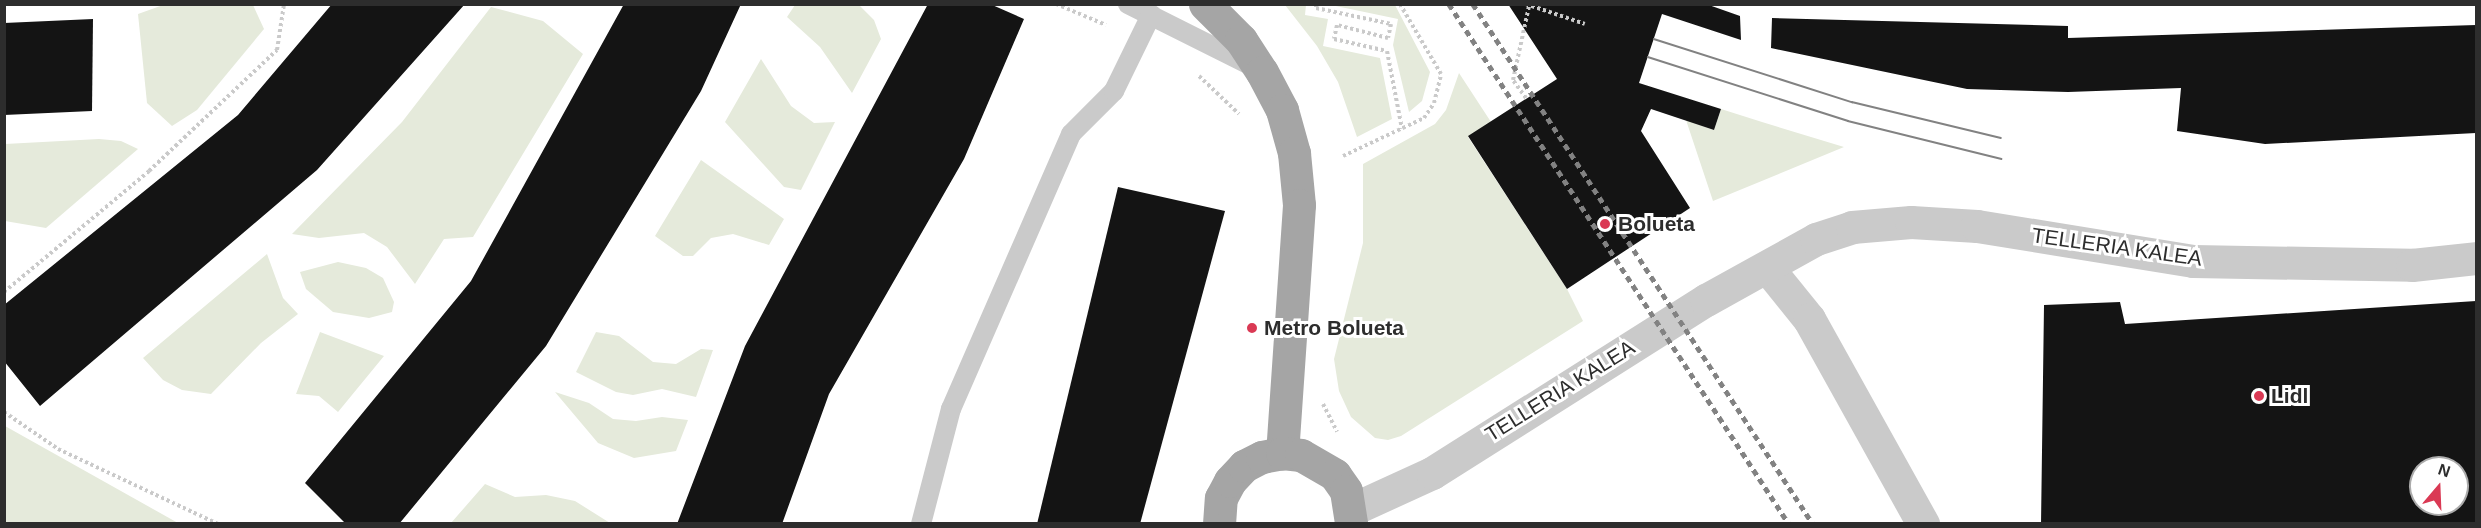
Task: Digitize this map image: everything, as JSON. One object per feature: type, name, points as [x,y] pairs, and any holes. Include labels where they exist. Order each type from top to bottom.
[{"type":"main road","points":[[1205,4],[1241,40],[1262,72],[1288,132],[1299,205],[1282,453]]},
{"type":"main road","points":[[1219,524],[1221,498],[1230,481],[1244,466],[1262,457],[1282,453],[1301,454],[1327,468],[1346,491],[1351,517]]},
{"type":"street","name":"TELLERIA KALEA","points":[[1351,517],[1432,473],[1591,370],[1816,238],[1852,227],[1911,222],[1977,226],[2193,261],[2412,265],[2476,258]]},
{"type":"street","points":[[1767,267],[1809,319],[1923,524]]},
{"type":"lane","points":[[1128,4],[1262,72]]},
{"type":"lane","points":[[921,524],[951,409],[1071,134],[1114,91],[1151,15]]},
{"type":"path","points":[[4,292],[149,171],[277,50],[284,4]]},
{"type":"path","points":[[1316,4],[1316,8],[1391,24],[1388,38],[1337,25],[1334,39],[1387,51],[1402,129]]},
{"type":"path","points":[[1343,156],[1424,118],[1434,103],[1441,74],[1400,4]]},
{"type":"path","points":[[1526,98],[1513,80],[1528,5],[1585,24]]},
{"type":"path","points":[[4,412],[58,449],[218,524]]},
{"type":"shaded area","points":[[166,4],[253,5],[264,29],[197,110],[172,126],[147,103],[138,14]]},
{"type":"shaded area","points":[[795,5],[859,5],[874,20],[881,39],[852,93],[820,47],[787,17]]},
{"type":"shaded area","points":[[1285,5],[1306,5],[1305,15],[1328,19],[1323,46],[1380,58],[1392,119],[1357,137],[1338,82],[1317,46]]},
{"type":"shaded area","points":[[1331,5],[1395,5],[1430,72],[1422,101],[1409,112],[1393,45],[1398,19]]},
{"type":"shaded area","points":[[491,7],[543,21],[583,54],[473,237],[444,239],[415,284],[387,247],[364,233],[319,238],[292,234],[402,122]]},
{"type":"shaded area","points":[[761,59],[791,106],[814,123],[835,122],[801,190],[784,187],[725,122]]},
{"type":"shaded area","points":[[1459,73],[1491,122],[1468,137],[1567,289],[1583,321],[1401,436],[1388,440],[1375,438],[1351,417],[1339,391],[1334,359],[1363,243],[1363,164],[1435,124],[1446,110]]},
{"type":"shaded area","points":[[1721,109],[1844,147],[1713,201],[1686,120],[1714,130]]},
{"type":"shaded area","points":[[99,139],[121,141],[138,149],[46,228],[5,221],[5,144]]},
{"type":"shaded area","points":[[701,160],[784,219],[769,245],[733,234],[711,238],[693,256],[683,256],[655,236]]},
{"type":"shaded area","points":[[267,254],[283,298],[298,314],[261,343],[211,394],[182,390],[163,380],[143,358]]},
{"type":"shaded area","points":[[338,262],[366,268],[383,278],[394,302],[392,312],[369,318],[333,312],[306,289],[300,272]]},
{"type":"shaded area","points":[[320,332],[384,356],[338,412],[319,396],[296,394]]},
{"type":"shaded area","points":[[596,332],[619,336],[653,362],[676,364],[701,349],[713,350],[696,397],[662,389],[633,395],[616,392],[576,372]]},
{"type":"shaded area","points":[[555,392],[589,403],[613,419],[636,421],[662,417],[688,420],[676,451],[634,458],[598,443]]},
{"type":"shaded area","points":[[5,426],[178,523],[5,523]]},
{"type":"shaded area","points":[[485,484],[515,497],[546,495],[575,501],[610,523],[451,523]]},
{"type":"building","points":[[332,4],[465,4],[317,170],[40,406],[4,361],[4,305],[238,115]]},
{"type":"building","points":[[624,4],[741,4],[701,91],[546,346],[399,524],[346,524],[305,483],[471,281]]},
{"type":"building","points":[[928,4],[990,4],[1024,19],[964,159],[829,394],[782,524],[677,524],[745,346]]},
{"type":"building","points":[[1508,4],[1706,4],[1740,16],[1741,40],[1662,14],[1639,83],[1721,109],[1714,130],[1651,109],[1641,131],[1690,208],[1567,289],[1468,136],[1557,79]]},
{"type":"building","points":[[1772,18],[2068,26],[2068,38],[2476,25],[2476,133],[2265,144],[2177,131],[2181,88],[2068,92],[1967,89],[1771,48]]},
{"type":"building","points":[[93,19],[92,111],[4,115],[4,23]]},
{"type":"building","points":[[1118,187],[1225,211],[1140,524],[1037,524]]},
{"type":"building","name":"Lidl","points":[[2476,301],[2476,524],[2041,524],[2044,305],[2120,302],[2125,324]]},
{"type":"tram line","points":[[1654,39],[1852,102],[2001,138]]},
{"type":"tram line","points":[[1648,57],[1848,121],[2001,159]]},
{"type":"railway","points":[[1449,4],[1789,524]]},
{"type":"railway","points":[[1473,4],[1813,524]]},
{"type":"place","name":"Bolueta","points":[[1605,224]]},
{"type":"place","name":"Metro Bolueta","points":[[1252,328]]},
{"type":"place","name":"Lidl","points":[[2259,396]]}]
